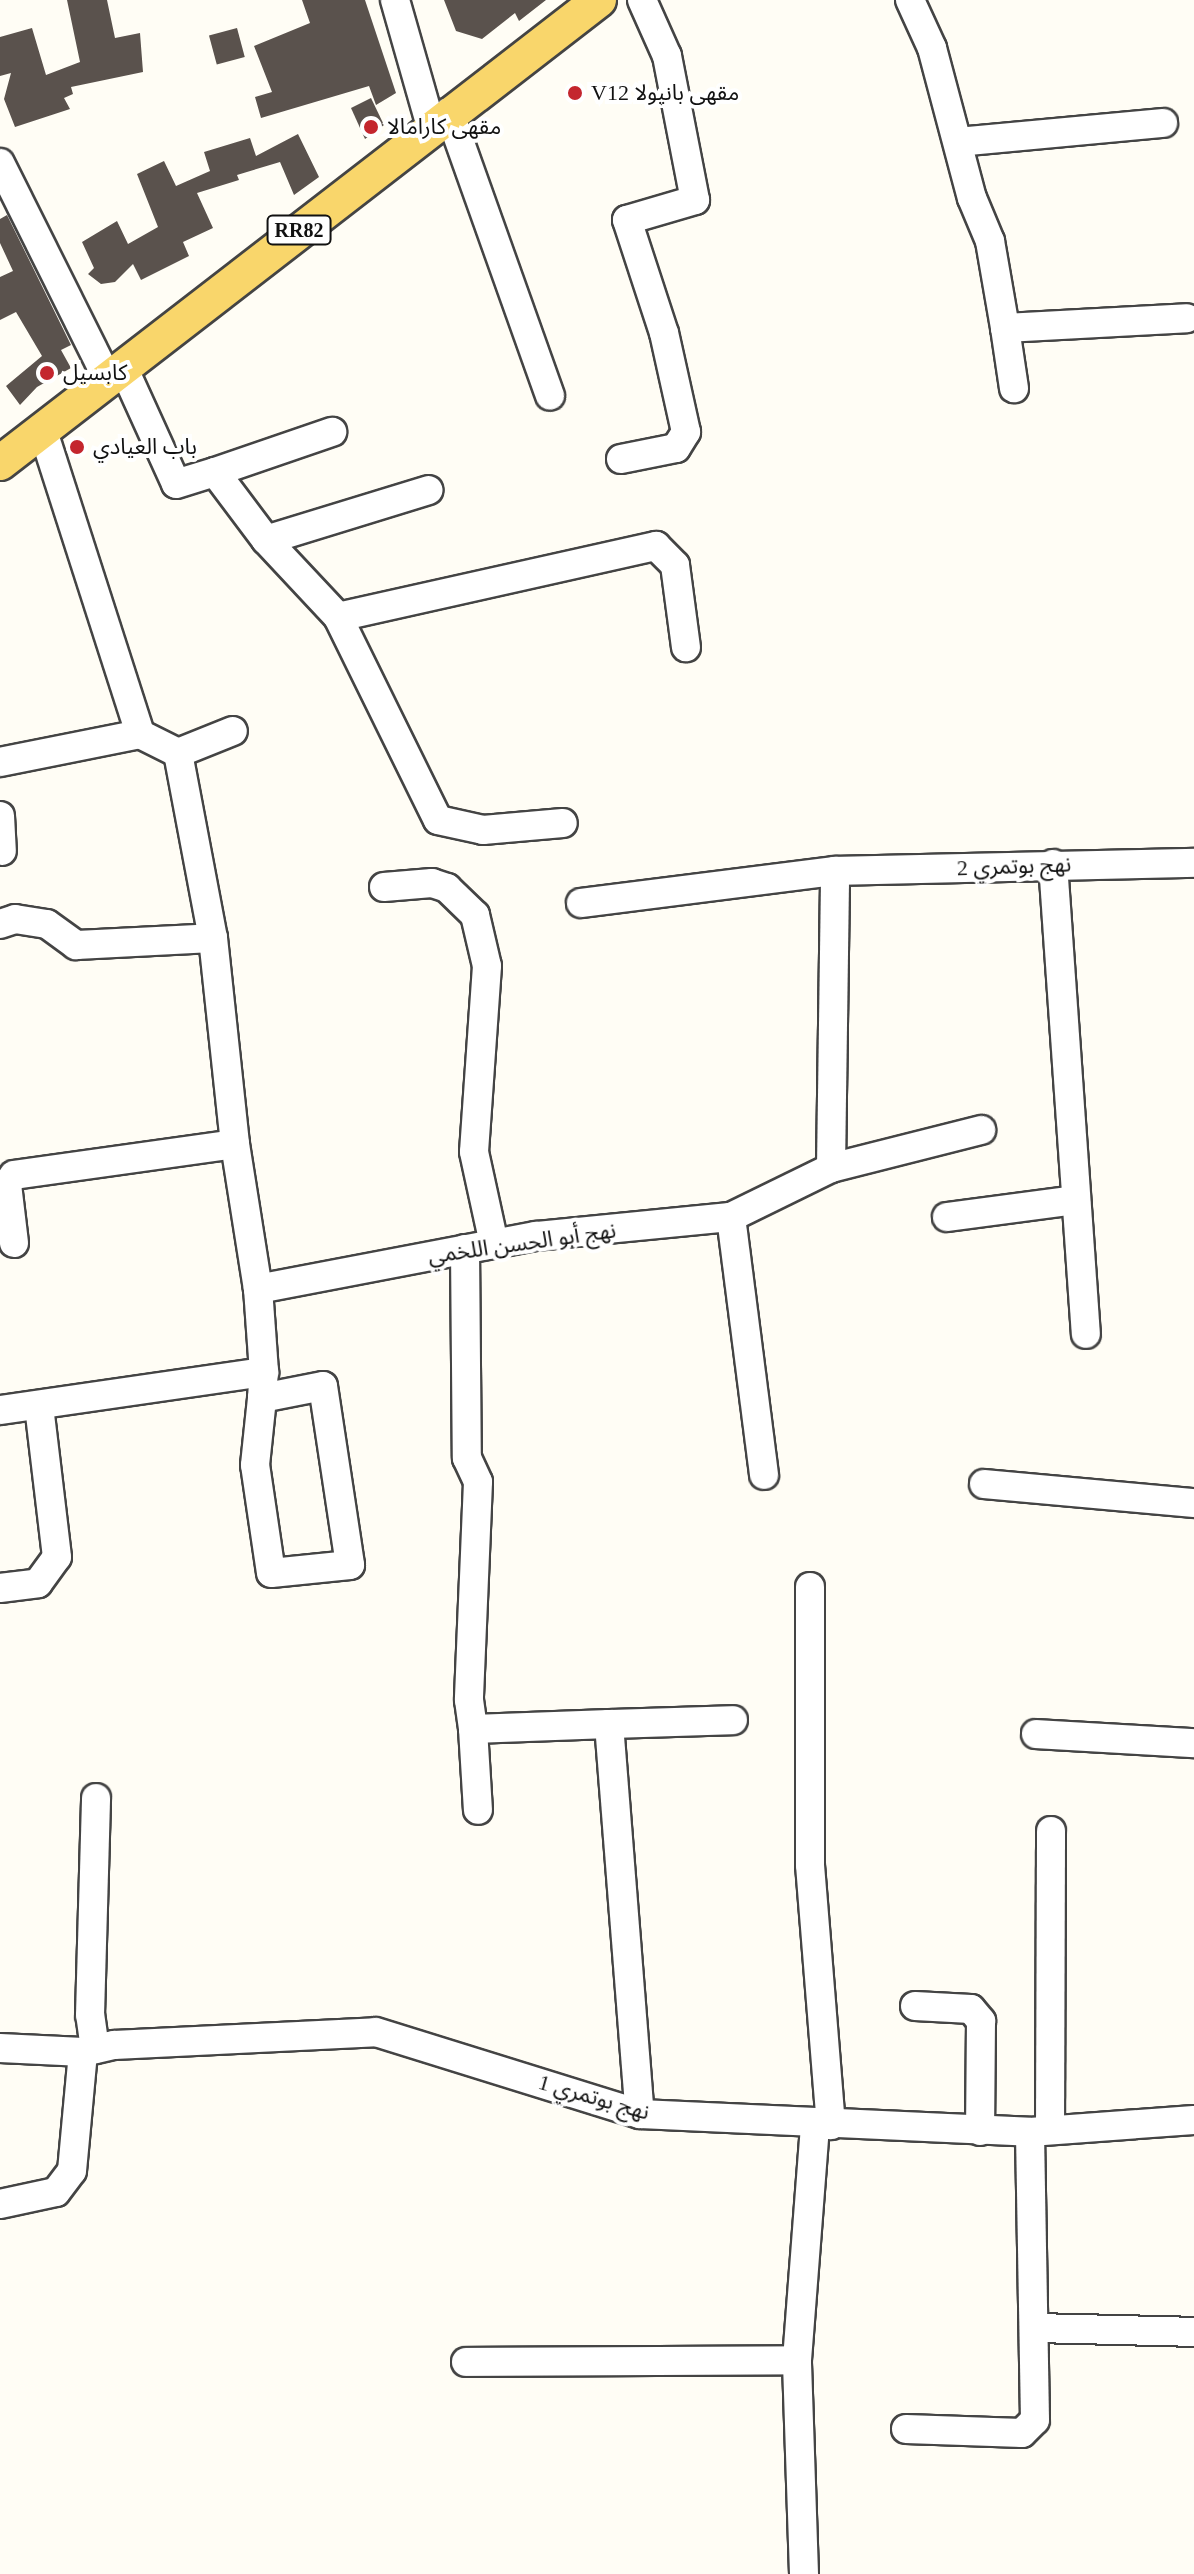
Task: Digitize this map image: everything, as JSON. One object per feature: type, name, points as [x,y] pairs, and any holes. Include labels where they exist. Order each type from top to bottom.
[{"type":"main road","name":"RR82","points":[[0,463],[449,112],[599,0]]},
{"type":"street","points":[[395,0],[547,329]]},
{"type":"street","points":[[621,459],[676,448],[686,432],[664,333],[627,220],[695,200],[667,56],[642,0]]},
{"type":"street","points":[[910,0],[932,48],[990,241],[1014,388]]},
{"type":"street","points":[[449,112],[550,396]]},
{"type":"street","points":[[958,142],[1163,123]]},
{"type":"street","points":[[0,163],[176,484],[332,432]]},
{"type":"street","points":[[1005,328],[1187,318]]},
{"type":"street","points":[[42,428],[140,734]]},
{"type":"street","points":[[215,472],[266,540],[338,617],[438,820],[483,830],[563,823]]},
{"type":"street","points":[[266,540],[429,490]]},
{"type":"street","points":[[338,617],[656,546],[675,565],[686,647]]},
{"type":"street","points":[[0,762],[140,734],[178,753],[233,731]]},
{"type":"street","points":[[0,1410],[263,1385],[323,1386],[350,1565],[271,1573],[255,1465],[263,1385],[258,1289],[235,1144],[213,938],[178,753]]},
{"type":"street","points":[[0,816],[2,851]]},
{"type":"street","name":"نهج بوتمري 2","points":[[581,903],[835,871],[1194,863]]},
{"type":"street","points":[[1053,864],[1086,1334]]},
{"type":"street","points":[[831,1168],[835,871]]},
{"type":"street","points":[[384,887],[432,883],[447,888],[475,915],[487,966],[474,1152],[494,1244]]},
{"type":"street","points":[[0,924],[15,919],[47,924],[76,945],[213,938]]},
{"type":"street","name":"نهج أبو الحسن اللخمي","points":[[258,1289],[494,1244],[731,1217],[831,1168],[981,1130]]},
{"type":"street","points":[[14,1243],[7,1184],[14,1175],[235,1144]]},
{"type":"street","points":[[947,1217],[1076,1200]]},
{"type":"street","points":[[731,1217],[764,1475]]},
{"type":"street","points":[[465,1249],[467,1458],[478,1482],[469,1700],[478,1810]]},
{"type":"street","points":[[0,1588],[38,1583],[57,1557],[39,1405]]},
{"type":"street","points":[[984,1484],[1194,1503]]},
{"type":"street","points":[[804,2574],[797,2360],[823,2126],[810,1865],[810,1587]]},
{"type":"street","points":[[473,1729],[733,1720]]},
{"type":"street","points":[[609,1724],[640,2114]]},
{"type":"street","points":[[1036,1734],[1194,1743]]},
{"type":"street","points":[[0,2204],[56,2192],[72,2171],[89,2050],[96,1798]]},
{"type":"street","points":[[906,2429],[1022,2433],[1035,2420],[1040,2130],[1051,1831]]},
{"type":"street","points":[[915,2006],[971,2009],[981,2021],[980,2131]]},
{"type":"street","name":"نهج بوتمري 1","points":[[0,2048],[89,2050],[376,2032],[640,2114],[823,2126],[980,2131],[1194,2120]]},
{"type":"street","points":[[1035,2328],[1194,2332]]},
{"type":"street","points":[[466,2362],[797,2360]]},
{"type":"building","points":[[67,0],[107,0],[115,38],[140,33],[143,72],[71,87],[73,94],[64,98],[70,109],[15,127],[4,99],[11,73],[0,76],[0,37],[32,28],[46,75],[80,62]]},
{"type":"building","points":[[302,0],[365,0],[396,93],[376,105],[369,86],[261,118],[255,97],[272,92],[254,46],[310,23]]},
{"type":"building","points":[[444,0],[546,0],[519,21],[515,13],[482,39],[456,31]]},
{"type":"building","points":[[237,28],[245,57],[217,64],[209,36]]},
{"type":"building","points":[[371,98],[384,125],[365,139],[351,108]]},
{"type":"building","points":[[298,134],[319,177],[294,195],[280,162],[237,175],[239,180],[197,193],[213,228],[183,242],[189,256],[141,280],[133,264],[115,282],[101,284],[88,274],[94,268],[82,242],[117,221],[128,244],[158,227],[137,174],[164,161],[176,186],[210,171],[204,152],[250,138],[256,156]]},
{"type":"building","points":[[7,215],[71,345],[61,350],[71,368],[37,387],[20,405],[6,386],[42,356],[16,312],[0,320],[0,277],[13,271],[0,243],[0,219]]},
{"type":"place","name":"V12 مقهى بانيولا","points":[[575,93]]},
{"type":"place","name":"مقهى كارامالا","points":[[371,127]]},
{"type":"place","name":"كابسيل","points":[[47,373]]},
{"type":"place","name":"باب العيادي","points":[[77,447]]}]
